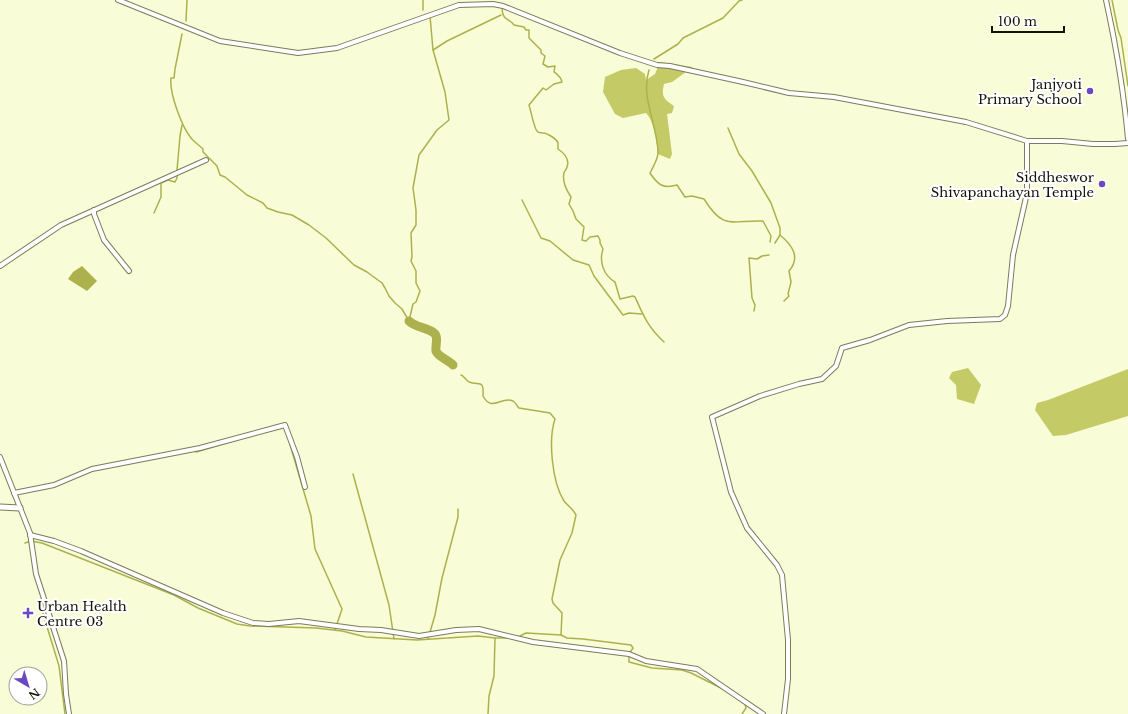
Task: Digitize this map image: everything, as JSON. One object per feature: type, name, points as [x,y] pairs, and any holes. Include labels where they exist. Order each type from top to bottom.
[{"type":"street","points":[[118,0],[220,41],[298,53],[337,48],[459,5],[493,4],[503,6],[620,53],[657,65],[670,66],[789,92],[834,97],[966,122],[1027,141],[1062,141],[1092,144],[1128,143]]},
{"type":"street","points":[[1106,0],[1126,113],[1128,140]]},
{"type":"street","points":[[784,714],[788,679],[788,640],[782,575],[777,565],[747,528],[731,492],[712,417],[760,396],[798,384],[822,379],[836,366],[842,348],[870,340],[909,325],[947,321],[1000,319],[1005,315],[1008,306],[1013,255],[1027,193],[1027,141]]},
{"type":"street","points":[[0,266],[61,225],[206,160]]},
{"type":"street","points":[[94,210],[94,214],[104,240],[129,271]]},
{"type":"street","points":[[14,492],[54,485],[92,469],[200,448],[286,425],[305,487]]},
{"type":"street","points":[[0,457],[30,535],[36,574],[64,661],[69,714]]},
{"type":"street","points":[[0,507],[20,508]]},
{"type":"street","points":[[30,535],[54,541],[81,551],[223,613],[252,623],[269,624],[299,621],[359,629],[381,630],[419,636],[456,630],[479,629],[533,642],[629,654],[646,661],[697,669],[763,714]]},
{"type":"green space","points":[[660,62],[693,67],[672,82],[664,84],[663,95],[674,106],[672,113],[667,114],[672,154],[670,159],[658,154],[653,127],[646,113],[623,118],[615,114],[603,92],[605,77],[621,70],[636,68],[645,74],[646,80],[655,74]]},
{"type":"green space","points":[[968,368],[981,385],[974,404],[957,399],[956,385],[949,378],[952,372]]},
{"type":"green space","points":[[1128,369],[1128,416],[1066,435],[1053,436],[1035,410],[1037,403]]},
{"type":"shaded area","points":[[82,266],[97,281],[87,291],[68,279],[73,272]]},
{"type":"waterway","points":[[186,21],[187,0]]},
{"type":"waterway","points":[[423,0],[423,10]]},
{"type":"waterway","points":[[654,59],[678,44],[683,38],[723,18],[739,1],[742,0]]},
{"type":"waterway","points":[[1112,0],[1121,38],[1128,86]]},
{"type":"waterway","points":[[502,9],[503,15],[514,25],[524,27],[526,30],[529,30],[529,38],[545,56],[543,64],[548,67],[555,66],[554,72],[562,80],[562,82],[554,84],[546,90],[543,88],[529,105],[537,131],[539,133],[552,136],[558,143],[558,149],[564,154],[568,161],[567,168],[564,172],[564,183],[571,197],[569,204],[576,219],[584,227],[582,240],[586,241],[590,237],[598,236],[603,249],[603,267],[608,276],[615,282],[620,299],[633,296],[635,297],[647,321],[664,342]]},
{"type":"waterway","points":[[409,321],[413,304],[416,302],[420,291],[416,283],[416,271],[411,261],[411,233],[416,225],[416,210],[413,188],[419,155],[437,130],[449,120],[445,92],[433,50],[447,41],[501,15]]},
{"type":"waterway","points":[[430,16],[433,50]]},
{"type":"waterway","points":[[182,34],[174,78],[171,78],[174,101],[187,133],[217,166],[220,175],[225,177],[247,195],[263,203],[267,208],[292,215],[309,225],[326,238],[354,265],[382,283],[389,296],[402,309],[409,321]]},
{"type":"waterway","points":[[649,70],[647,80],[648,101],[658,153],[650,173],[661,185],[677,185],[685,197],[692,196],[704,199],[717,216],[723,220],[729,222],[763,221],[771,236],[770,242]]},
{"type":"waterway","points":[[177,170],[182,125]]},
{"type":"waterway","points":[[728,128],[739,154],[752,171],[771,203],[780,228],[780,235],[775,243]]},
{"type":"waterway","points":[[154,213],[161,197],[161,183],[168,180],[175,182],[177,175]]},
{"type":"waterway","points":[[522,200],[541,238],[550,241],[573,260],[589,265],[594,276],[623,315],[629,313],[642,314]]},
{"type":"waterway","points":[[780,235],[791,247],[795,256],[793,266],[789,271],[791,282],[788,294],[789,296],[784,301]]},
{"type":"waterway","points":[[754,311],[755,305],[752,298],[749,258],[757,259],[762,256],[769,255]]},
{"type":"waterway","points":[[409,321],[434,333],[436,337],[437,353],[453,365]]},
{"type":"waterway","points":[[461,375],[469,382],[482,385],[483,396],[486,401],[490,403],[509,400],[513,401],[519,408],[550,413],[555,419],[552,438],[552,461],[554,472],[564,501],[576,515],[572,533],[560,560],[552,599],[553,603],[562,613],[561,635],[567,638],[631,645],[633,648],[629,654],[629,662],[652,668],[682,670],[727,691]]},
{"type":"waterway","points":[[196,452],[250,436]]},
{"type":"waterway","points":[[289,441],[311,516],[315,549],[342,609],[335,630]]},
{"type":"waterway","points":[[353,474],[389,605],[394,639]]},
{"type":"waterway","points":[[428,639],[458,517],[458,509]]},
{"type":"waterway","points":[[25,543],[31,541],[42,543],[174,595],[198,608],[237,624],[250,626],[316,628],[342,631],[366,637],[417,640],[478,636],[495,638]]},
{"type":"waterway","points":[[41,607],[59,666],[65,714]]},
{"type":"waterway","points":[[518,637],[526,633],[561,635]]},
{"type":"waterway","points":[[488,714],[489,696],[494,676],[495,638],[509,638]]},
{"type":"waterway","points":[[742,714],[746,708],[745,704]]},
{"type":"place","name":"Janjyoti Primary School","points":[[1090,91]]},
{"type":"place","name":"Siddheswor Shivapanchayan Temple","points":[[1102,184]]},
{"type":"place","name":"Urban Health Centre 03","points":[[28,613]]}]
